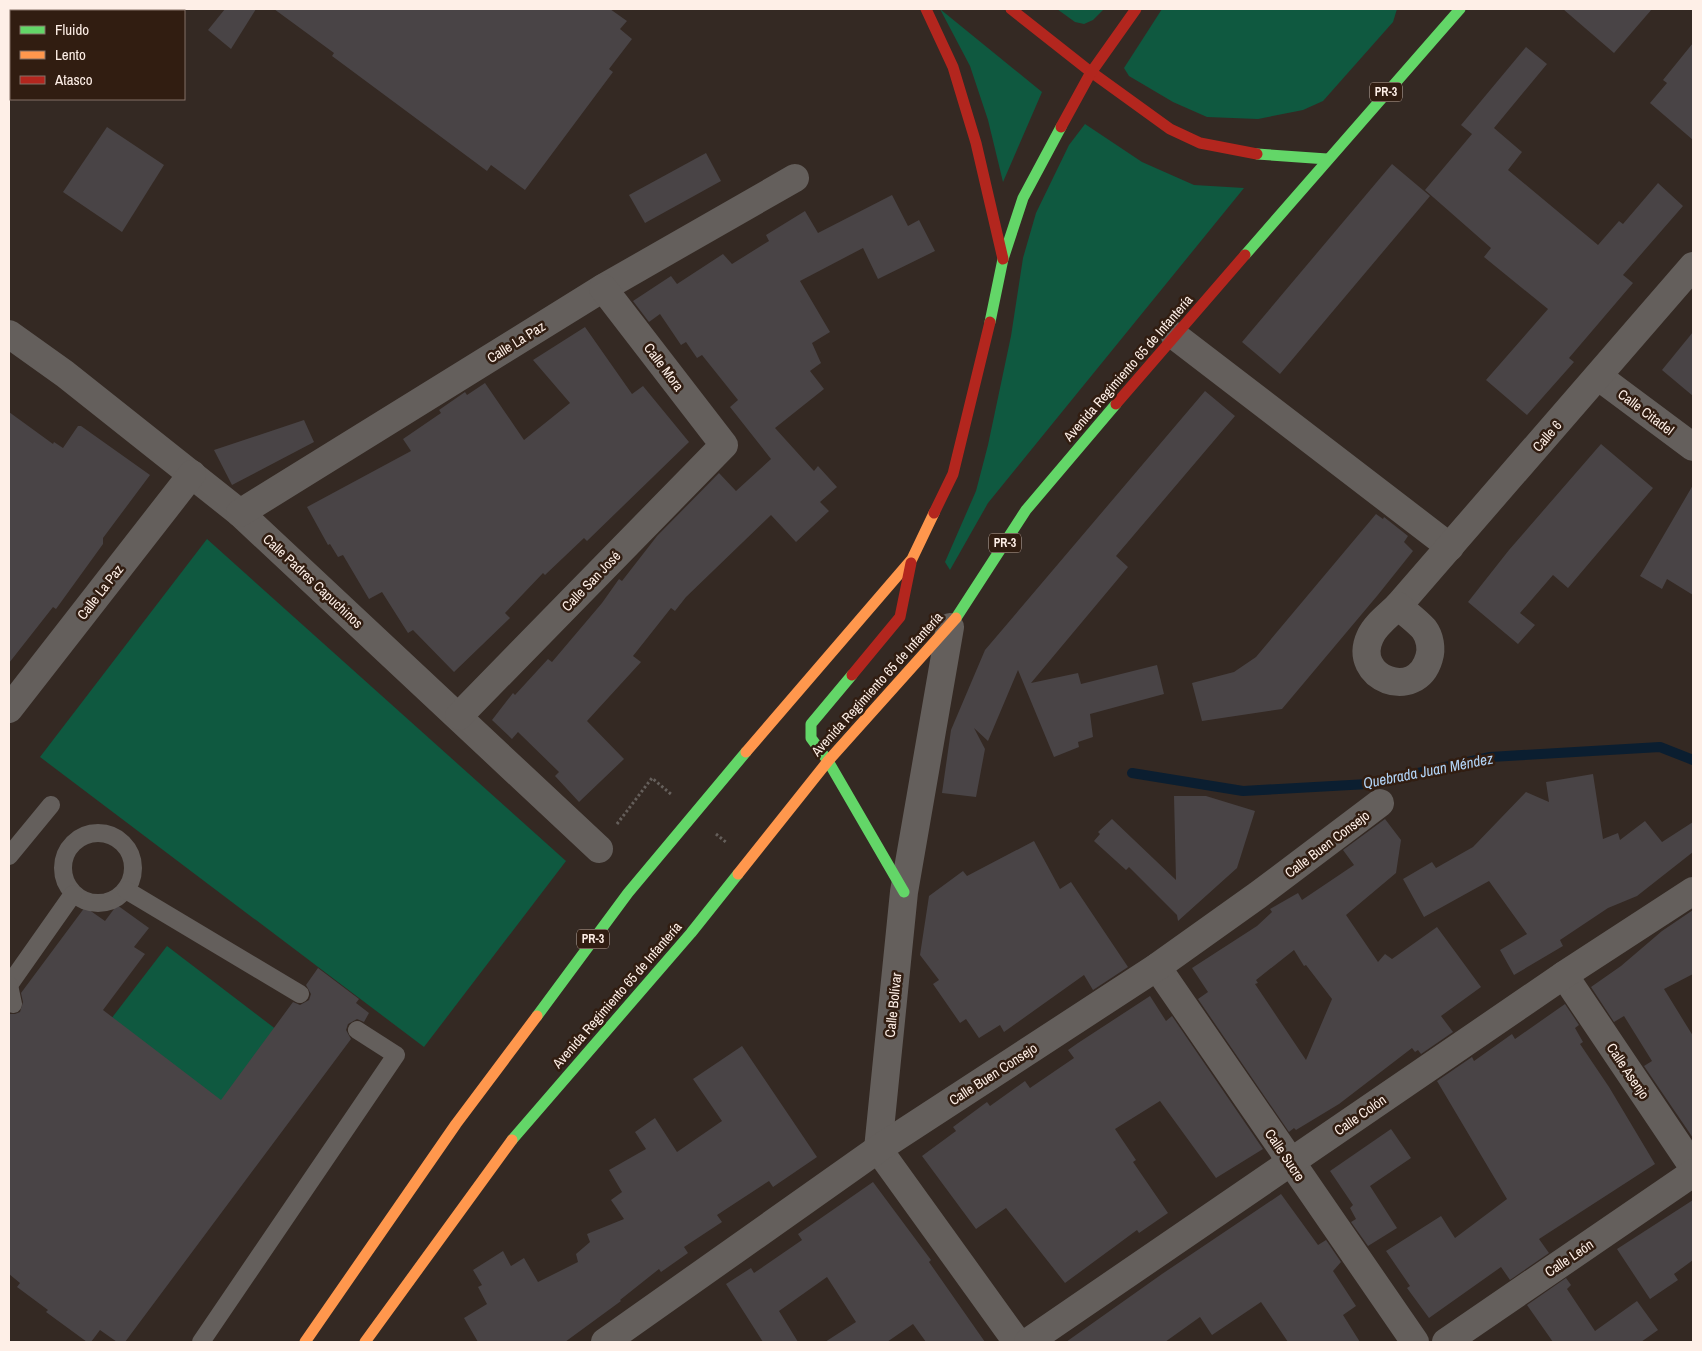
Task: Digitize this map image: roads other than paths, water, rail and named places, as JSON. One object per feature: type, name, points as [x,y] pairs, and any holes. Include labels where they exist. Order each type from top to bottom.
[{"type":"main road","points":[[926,9],[953,67],[976,143],[1003,259]]},
{"type":"main road","points":[[1011,9],[1090,74],[1158,122],[1184,137],[1209,146],[1259,154],[1327,158]]},
{"type":"main road","name":"PR-3","points":[[305,1342],[456,1124],[628,893],[712,791],[912,559],[953,474],[980,370],[1003,259],[1023,198],[1090,74],[1136,9]]},
{"type":"main road","points":[[1444,9],[1446,25]]},
{"type":"main road","name":"Avenida Regimiento 65 de Infantería","points":[[364,1342],[503,1151],[691,933],[828,761],[950,627],[1026,510],[1327,158],[1460,9]]},
{"type":"main road","points":[[904,892],[828,761],[811,738],[811,724],[900,617],[912,559]]},
{"type":"street","name":"Calle La Paz","points":[[240,513],[603,288],[795,178]]},
{"type":"street","name":"Calle 6","points":[[1398,606],[1599,377],[1693,266]]},
{"type":"street","name":"Calle Mora","points":[[603,288],[724,445]]},
{"type":"street","name":"Calle Padres Capuchinos","points":[[9,334],[65,374],[240,513],[599,849]]},
{"type":"street","points":[[1175,336],[1450,547]]},
{"type":"street","name":"Calle Citadel","points":[[1599,377],[1693,447]]},
{"type":"street","name":"Calle San José","points":[[458,716],[724,445]]},
{"type":"street","name":"Calle La Paz","points":[[9,709],[192,474]]},
{"type":"street","name":"Calle Bolívar","points":[[878,1149],[904,892],[950,627]]},
{"type":"street","name":"Calle Buen Consejo","points":[[605,1342],[878,1149],[1157,967],[1380,804]]},
{"type":"street","name":"Calle Colón","points":[[1028,1342],[1564,975],[1693,891]]},
{"type":"street","name":"Calle Sucre","points":[[1157,967],[1290,1164],[1415,1342]]},
{"type":"street","name":"Calle Asenjo","points":[[1564,975],[1693,1167]]},
{"type":"street","points":[[878,1149],[1017,1342]]},
{"type":"street","name":"Calle León","points":[[1446,1342],[1693,1173]]},
{"type":"lane","points":[[9,856],[51,804]]},
{"type":"lane","points":[[95,833],[117,839],[131,857],[132,874],[126,890],[117,898],[100,903],[84,901],[66,885],[63,874],[63,862],[66,851],[79,839],[95,833]]},
{"type":"lane","points":[[126,890],[300,994]]},
{"type":"lane","points":[[13,1004],[9,985],[74,894]]},
{"type":"lane","points":[[201,1342],[396,1055],[357,1030]]},
{"type":"waterway","name":"Quebrada Juan Méndez","points":[[1132,773],[1243,791],[1368,784],[1490,757],[1660,747],[1693,760]]}]
